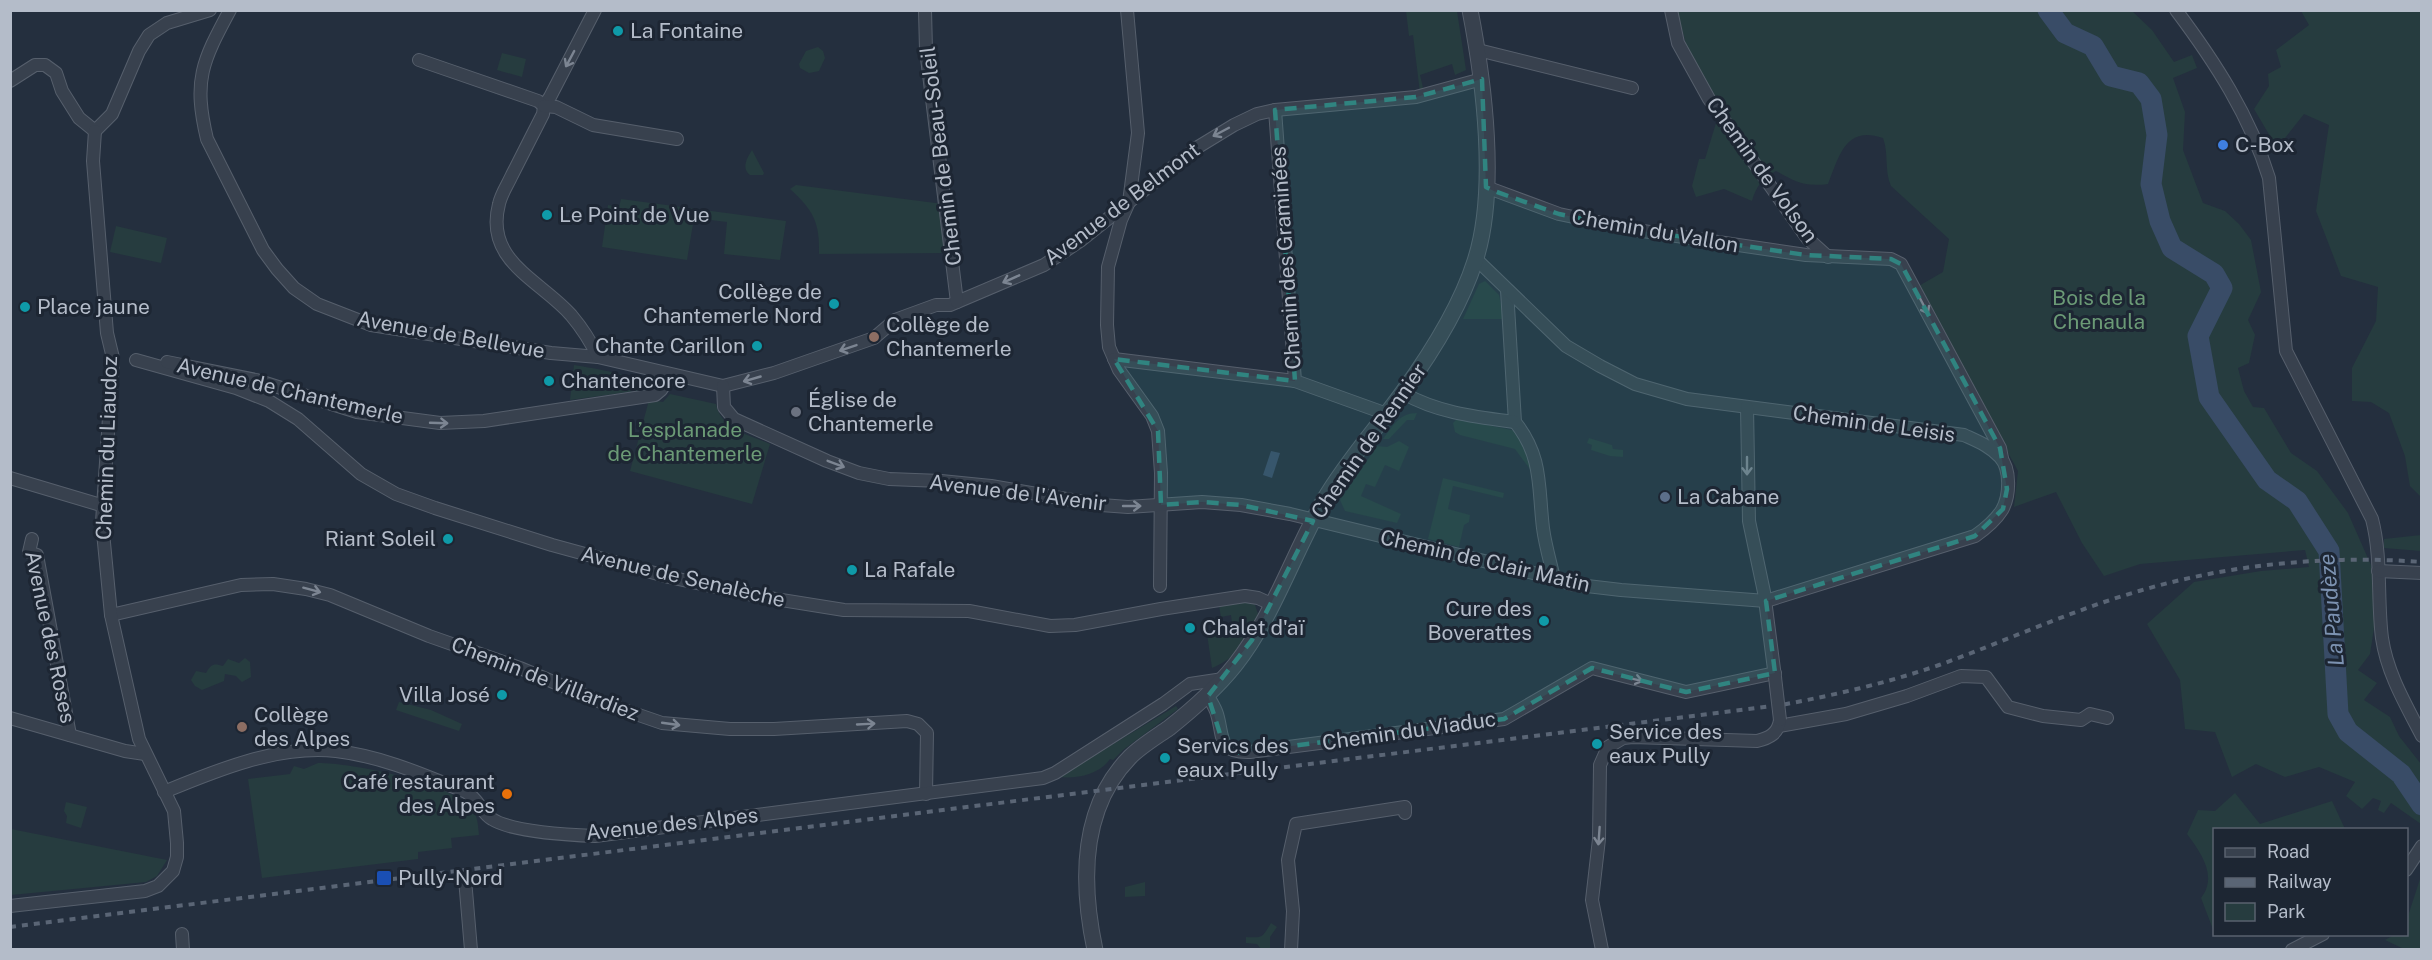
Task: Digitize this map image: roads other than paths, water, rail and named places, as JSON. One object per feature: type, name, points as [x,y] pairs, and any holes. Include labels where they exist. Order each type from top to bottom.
[{"type":"street","points":[[10,81],[35,65],[45,65],[56,73],[62,91],[79,118],[95,130],[112,114],[139,51],[149,34],[167,24],[210,10]]},
{"type":"street","name":"Avenue de Bellevue","points":[[230,10],[206,55],[200,103],[202,120],[207,140],[263,250],[294,288],[317,304],[371,326],[551,353],[598,357],[671,375]]},
{"type":"street","points":[[595,10],[544,106],[543,114],[499,201],[496,219],[497,235],[504,252],[516,266],[571,315],[590,340],[598,357]]},
{"type":"street","name":"Chemin de Beau-Soleil","points":[[925,10],[927,50],[957,302]]},
{"type":"street","points":[[1127,10],[1138,134],[1129,202],[1121,220],[1108,267],[1107,325],[1109,347],[1114,359],[1123,376],[1152,416],[1161,445],[1160,586]]},
{"type":"street","name":"Chemin de Rennier","points":[[1095,950],[1088,902],[1087,857],[1091,827],[1099,803],[1131,756],[1204,700],[1248,646],[1334,484],[1403,393],[1446,326],[1476,259],[1486,187],[1485,112],[1478,50],[1470,10]]},
{"type":"street","name":"Chemin de Volson","points":[[1671,10],[1678,43],[1709,99],[1807,238],[1828,257],[1891,259],[1901,264],[2000,448],[2002,458]]},
{"type":"street","points":[[2176,10],[2201,44],[2235,98],[2261,152],[2269,178],[2286,351],[2372,519],[2377,537],[2382,640],[2397,689],[2421,736]]},
{"type":"street","points":[[1478,50],[1632,88]]},
{"type":"street","points":[[419,60],[538,100],[544,106],[556,107],[593,125],[677,139]]},
{"type":"street","name":"Avenue de Belmont","points":[[671,375],[723,386],[774,373],[874,338],[895,320],[936,305],[950,305],[1044,265],[1080,241],[1214,135],[1257,114],[1275,110],[1416,97],[1482,79]]},
{"type":"street","name":"Chemin des Graminées","points":[[1275,110],[1295,381],[1387,414]]},
{"type":"street","name":"Chemin du Liaudoz","points":[[10,906],[145,891],[158,886],[172,871],[177,857],[174,811],[139,739],[111,615],[102,538],[113,358],[107,333],[93,161],[95,130]]},
{"type":"street","name":"Chemin du Vallon","points":[[1486,187],[1559,214],[1636,230],[1785,253],[1828,257]]},
{"type":"street","name":"Chemin de Leisis","points":[[1476,259],[1566,345],[1617,375],[1652,390],[1687,399],[1964,435],[1984,444],[2002,458]]},
{"type":"street","points":[[1507,290],[1515,422],[1524,433],[1534,456],[1541,483],[1543,526],[1554,578]]},
{"type":"street","name":"Avenue de Chantemerle","points":[[113,358],[166,362],[214,370],[256,380],[357,412],[440,423],[484,421],[655,395],[662,390],[671,375]]},
{"type":"street","points":[[1114,359],[1295,381]]},
{"type":"street","name":"Avenue de Senalèche","points":[[136,360],[236,388],[269,401],[298,419],[361,474],[396,494],[552,545],[680,580],[757,596],[844,610],[963,610],[1050,626],[1075,626],[1245,596],[1258,598],[1271,604]]},
{"type":"street","name":"Avenue de l'Avenir","points":[[723,386],[724,407],[734,419],[859,473],[889,479],[940,480],[991,486],[1101,505],[1128,507],[1202,502],[1222,503],[1290,514],[1313,521]]},
{"type":"street","points":[[1403,393],[1432,407],[1452,413],[1515,422]]},
{"type":"street","points":[[1602,950],[1592,900],[1600,818],[1600,765],[1605,752],[1616,741],[1623,738],[1756,741],[1772,736],[1780,723],[1766,601],[1748,508],[1747,407]]},
{"type":"street","points":[[1766,601],[1975,536],[1990,525],[2003,509],[2008,475],[2002,458]]},
{"type":"street","points":[[10,478],[104,506]]},
{"type":"street","name":"Chemin de Clair Matin","points":[[1313,521],[1554,578],[1570,584],[1766,601]]},
{"type":"street","name":"Avenue des Roses","points":[[32,539],[28,552],[37,555],[70,735]]},
{"type":"street","points":[[2378,571],[2421,573]]},
{"type":"street","name":"Chemin de Villardiez","points":[[111,615],[241,585],[273,584],[306,588],[429,636],[520,668],[601,702],[662,723],[730,729],[907,721],[918,724],[927,733],[926,794]]},
{"type":"street","name":"Chemin du Viaduc","points":[[1204,700],[1217,714],[1222,740],[1227,747],[1237,753],[1504,719],[1592,668],[1686,692],[1775,675]]},
{"type":"street","points":[[1780,723],[1846,714],[1907,696],[1961,676],[1986,678],[2008,707],[2043,716],[2081,720],[2091,714],[2107,718]]},
{"type":"street","name":"Avenue des Alpes","points":[[164,792],[231,766],[264,758],[302,750],[336,751],[394,764],[466,792],[475,797],[490,819],[505,824],[533,830],[595,836],[1029,781],[1055,773],[1190,684],[1223,679]]},
{"type":"street","points":[[1181,692],[1204,700]]},
{"type":"street","name":"Avenue des Roses","points":[[10,718],[125,751],[145,754]]},
{"type":"street","points":[[1291,950],[1293,911],[1288,860],[1296,824],[1405,807],[1405,813]]},
{"type":"street","points":[[2408,867],[2421,846]]},
{"type":"street","points":[[465,879],[471,950]]},
{"type":"street","points":[[182,934],[183,950]]},
{"type":"street","points":[[2292,950],[2319,936]]},
{"type":"water","points":[[1271,451],[1280,453],[1272,478],[1263,475]]},
{"type":"waterway","name":"La Paudèze","points":[[2048,10],[2065,33],[2093,46],[2111,76],[2139,83],[2151,99],[2157,135],[2151,184],[2160,221],[2172,248],[2214,274],[2222,288],[2198,336],[2209,397],[2267,480],[2297,501],[2329,551],[2338,714],[2348,732],[2401,774],[2422,805]]},
{"type":"railway","points":[[10,927],[1781,705],[1900,677],[1964,656],[2088,608],[2139,591],[2208,574],[2315,561],[2422,562]]},
{"type":"place","name":"La Fontaine","points":[[618,31]]},
{"type":"place","name":"C-Box","points":[[2223,145]]},
{"type":"place","name":"Le Point de Vue","points":[[547,215]]},
{"type":"place","name":"Collège de Chantemerle Nord","points":[[834,304]]},
{"type":"place","name":"Place jaune","points":[[25,307]]},
{"type":"place","name":"Collège de Chantemerle","points":[[874,337]]},
{"type":"place","name":"Chante Carillon","points":[[757,346]]},
{"type":"place","name":"Chantencore","points":[[549,381]]},
{"type":"place","name":"Église de Chantemerle","points":[[796,412]]},
{"type":"place","name":"La Cabane","points":[[1665,497]]},
{"type":"place","name":"Riant Soleil","points":[[448,539]]},
{"type":"place","name":"La Rafale","points":[[852,570]]},
{"type":"place","name":"Cure des Boverattes","points":[[1544,621]]},
{"type":"place","name":"Chalet d'aï","points":[[1190,628]]},
{"type":"place","name":"Villa José","points":[[502,695]]},
{"type":"place","name":"Collège des Alpes","points":[[242,727]]},
{"type":"place","name":"Service des eaux Pully","points":[[1597,744]]},
{"type":"place","name":"Servics des eaux Pully","points":[[1165,758]]},
{"type":"place","name":"Café restaurant des Alpes","points":[[507,794]]},
{"type":"place","name":"Pully-Nord","points":[[384,878]]},
{"type":"park label","name":"Bois de la Chenaula","points":[[2099,310]]},
{"type":"park label","name":"L’esplanade de Chantemerle","points":[[685,442]]}]
